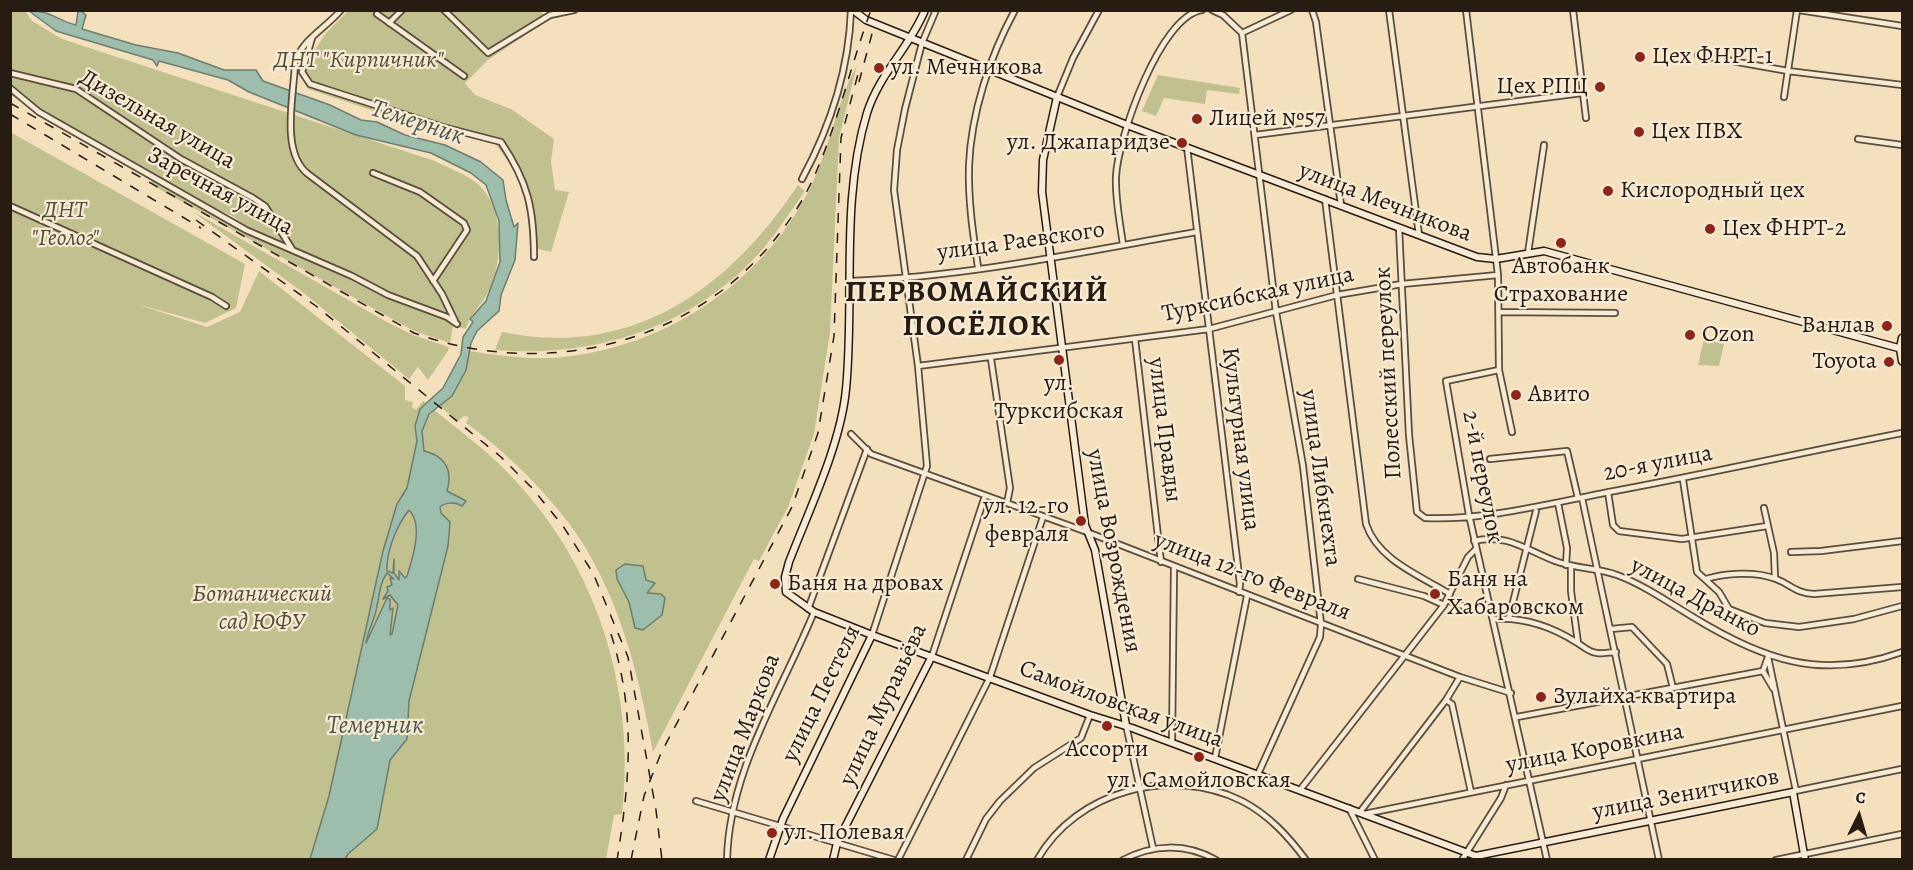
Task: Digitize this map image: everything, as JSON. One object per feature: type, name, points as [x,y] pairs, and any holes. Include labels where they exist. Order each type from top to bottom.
[{"type":"street","points":[[341,10],[303,44],[298,52],[292,118],[292,148],[300,168],[417,256],[434,281],[467,230],[464,223],[420,192],[373,173]]},
{"type":"street","points":[[389,23],[402,10]]},
{"type":"street","points":[[444,10],[488,53],[550,15],[574,10]]},
{"type":"street","points":[[544,10],[550,15]]},
{"type":"street","points":[[802,179],[824,129],[848,58],[852,10]]},
{"type":"street","name":"улица Мечникова","points":[[852,10],[871,22],[989,71],[1477,257],[1496,259],[1544,251],[1603,265],[1901,348]]},
{"type":"street","points":[[850,281],[854,188],[867,113],[876,88],[912,39],[925,10]]},
{"type":"street","name":"улица Пестеля","points":[[769,860],[780,825],[872,635],[925,475],[927,457],[918,366],[894,190],[896,160],[905,109],[922,43],[936,10]]},
{"type":"street","points":[[978,267],[969,196],[969,164],[973,130],[989,71],[1015,10]]},
{"type":"street","points":[[1057,97],[1073,58],[1099,10]]},
{"type":"street","points":[[1179,10],[1185,18]]},
{"type":"street","points":[[1123,245],[1116,177],[1127,125],[1142,85],[1159,52],[1185,18],[1202,10]]},
{"type":"street","points":[[1212,10],[1217,11],[1242,33],[1291,10]]},
{"type":"street","points":[[1312,10],[1341,205]]},
{"type":"street","points":[[1389,10],[1419,235]]},
{"type":"street","points":[[1466,10],[1498,275],[1499,370],[1512,432]]},
{"type":"street","points":[[1573,10],[1586,118]]},
{"type":"street","points":[[1784,97],[1798,10],[1902,26]]},
{"type":"street","points":[[377,14],[464,75]]},
{"type":"street","name":"улица Либкнехта","points":[[1242,33],[1276,312],[1303,466],[1321,624],[1320,637],[1258,774]]},
{"type":"street","points":[[312,38],[302,72],[310,84],[443,127],[501,142],[525,183],[532,207],[534,256]]},
{"type":"street","points":[[1698,55],[1788,71],[1902,85]]},
{"type":"street","name":"Дизельная улица","points":[[10,73],[76,89],[181,159],[246,193],[265,206],[293,251]]},
{"type":"street","name":"Заречная улица","points":[[10,88],[39,112],[246,230],[352,276],[388,295],[447,317],[457,324],[434,281]]},
{"type":"street","points":[[1255,135],[1582,93]]},
{"type":"street","name":"улица Возрождения","points":[[1057,97],[1043,159],[1042,192],[1049,257],[1087,532],[1095,550],[1126,725],[1154,848]]},
{"type":"street","points":[[1858,139],[1902,145]]},
{"type":"street","points":[[1528,253],[1544,145]]},
{"type":"street","name":"Культурная улица","points":[[1187,147],[1240,584],[1239,592]]},
{"type":"street","points":[[1325,200],[1366,524],[1371,539],[1390,558],[1449,597],[1468,608],[1491,610]]},
{"type":"street","points":[[10,207],[212,297],[226,306]]},
{"type":"street","name":"Полесский переулок","points":[[1399,228],[1409,435],[1416,507],[1420,516]]},
{"type":"street","name":"улица Раевского","points":[[850,281],[905,277],[1049,257],[1196,232]]},
{"type":"street","name":"Турксибская улица","points":[[918,366],[991,359],[1209,329],[1337,295],[1402,284],[1498,275]]},
{"type":"street","name":"Самойловская улица","points":[[850,281],[845,398],[837,433],[789,562],[785,577],[786,592],[811,611],[872,635],[1090,715],[1126,725],[1476,856]]},
{"type":"street","points":[[1500,312],[1615,313]]},
{"type":"street","points":[[1902,338],[1902,361]]},
{"type":"street","name":"улица Правды","points":[[1135,339],[1162,550],[1161,562]]},
{"type":"street","points":[[991,359],[1010,488],[1007,503]]},
{"type":"street","name":"2-й переулок","points":[[1499,370],[1446,381],[1474,541],[1517,717],[1528,781],[1547,860]]},
{"type":"street","name":"20-я улица","points":[[1420,516],[1431,518],[1469,516],[1558,503],[1683,480],[1805,451],[1902,433]]},
{"type":"street","name":"улица 12-го Февраля","points":[[851,434],[872,454],[925,475],[1087,532],[1247,596],[1511,693]]},
{"type":"street","name":"улица Маркова","points":[[727,860],[732,810],[756,739],[811,611],[867,449]]},
{"type":"street","points":[[1490,459],[1568,451],[1611,629],[1659,860]]},
{"type":"street","points":[[1683,480],[1697,572],[1706,579],[1729,609],[1780,626],[1829,624],[1902,606]]},
{"type":"street","points":[[1608,492],[1613,525],[1619,531],[1674,539],[1767,526]]},
{"type":"street","name":"улица Муравьёва","points":[[833,860],[837,843],[932,656],[985,496]]},
{"type":"street","points":[[1558,503],[1567,548],[1578,643]]},
{"type":"street","points":[[1764,508],[1774,553],[1775,578]]},
{"type":"street","points":[[1509,618],[1536,511]]},
{"type":"street","points":[[696,801],[896,860],[990,677],[1044,517]]},
{"type":"street","name":"улица Дранко","points":[[1474,541],[1503,538],[1527,546],[1568,566],[1617,575],[1640,586],[1733,642],[1768,657],[1841,666],[1880,661],[1902,652]]},
{"type":"street","points":[[1791,552],[1821,551],[1902,541]]},
{"type":"street","points":[[1300,790],[1449,597],[1468,557],[1476,549]]},
{"type":"street","points":[[1172,742],[1174,567]]},
{"type":"street","points":[[1706,579],[1720,574],[1775,578],[1800,593],[1902,586]]},
{"type":"street","points":[[1358,579],[1424,596],[1443,605]]},
{"type":"street","points":[[1215,758],[1247,596]]},
{"type":"street","points":[[1494,619],[1509,618],[1538,624],[1578,643],[1587,650],[1597,653],[1616,652]]},
{"type":"street","points":[[1611,629],[1632,627],[1667,664],[1673,688]]},
{"type":"street","points":[[1763,671],[1768,657]]},
{"type":"street","points":[[1768,657],[1774,679],[1773,688]]},
{"type":"street","points":[[1517,717],[1763,671]]},
{"type":"street","points":[[1763,671],[1773,688],[1783,729],[1805,857]]},
{"type":"street","points":[[1362,813],[1446,700],[1460,676]]},
{"type":"street","points":[[1446,700],[1452,704],[1471,792]]},
{"type":"street","name":"улица Коровкина","points":[[1362,813],[1639,760],[1902,706]]},
{"type":"street","points":[[966,860],[986,819],[1000,801],[1034,768],[1081,738],[1090,715]]},
{"type":"street","name":"улица Зенитчиков","points":[[1476,856],[1902,769]]},
{"type":"street","points":[[1037,860],[1056,834],[1076,816],[1108,798],[1141,787],[1185,785],[1216,791],[1242,801],[1268,818],[1290,838],[1306,860]]},
{"type":"street","points":[[1462,860],[1506,785]]},
{"type":"street","points":[[1349,808],[1375,860]]},
{"type":"street","points":[[1776,860],[1805,857],[1902,834]]},
{"type":"street","points":[[1123,860],[1154,848],[1185,848],[1216,860]]},
{"type":"street","points":[[1498,851],[1501,860]]},
{"type":"green space","points":[[10,11],[25,11],[32,21],[62,39],[435,161],[474,181],[487,195],[494,208],[499,251],[494,278],[489,290],[466,329],[453,326],[450,343],[414,331],[152,185],[151,179],[258,235],[232,216],[181,193],[77,130],[12,96]]},
{"type":"green space","name":"ДНТ \"Кирпичник\"","points":[[348,11],[540,11],[549,19],[488,60],[465,83],[475,95],[511,109],[554,139],[551,162],[555,190],[569,192],[551,252],[530,247],[528,217],[523,192],[513,169],[495,144],[374,111],[308,89],[301,70],[326,33]]},
{"type":"green space","points":[[857,65],[839,138],[830,332],[814,434],[788,507],[759,561],[754,559],[653,752],[643,700],[621,624],[600,575],[577,534],[549,499],[516,465],[466,423],[469,417],[464,416],[458,421],[439,406],[466,370],[469,351],[541,358],[591,353],[631,342],[668,327],[703,307],[735,283],[764,255],[789,223],[810,188]]},
{"type":"green space","points":[[1158,75],[1240,88],[1239,94],[1207,90],[1205,104],[1164,98],[1156,116],[1142,111]]},
{"type":"green space","name":"Ботанический сад ЮФУ","points":[[10,132],[245,264],[236,308],[205,323],[133,303],[207,327],[240,312],[259,271],[405,386],[405,400],[413,402],[412,407],[416,410],[423,401],[427,404],[420,409],[426,419],[434,410],[497,462],[531,498],[559,537],[583,579],[601,623],[614,669],[622,717],[625,765],[622,814],[614,815],[606,859],[11,859]]},
{"type":"green space","points":[[798,185],[805,191],[750,263],[723,287],[664,323],[599,344],[565,349],[495,350],[502,332],[549,338],[593,335],[635,325],[673,308],[708,284],[741,256],[771,222]]},
{"type":"green space","points":[[192,211],[385,321],[413,335],[449,347],[448,351],[428,380],[418,367],[409,379],[305,294]]},
{"type":"green space","points":[[1704,339],[1724,344],[1719,366],[1698,365]]},
{"type":"water","name":"Темерник","points":[[29,11],[48,14],[76,25],[78,11],[81,11],[86,15],[82,29],[136,45],[178,53],[224,70],[256,70],[263,81],[330,105],[361,120],[377,122],[405,135],[445,145],[481,162],[503,180],[514,227],[518,223],[515,260],[501,295],[499,311],[477,331],[471,343],[466,370],[452,396],[429,414],[422,431],[424,451],[432,453],[446,465],[449,477],[447,491],[466,501],[462,506],[451,503],[440,507],[441,513],[450,522],[448,546],[409,701],[407,739],[390,760],[377,829],[345,859],[310,859],[329,796],[383,551],[397,504],[407,488],[417,441],[415,426],[420,409],[443,388],[461,354],[463,337],[473,322],[470,319],[486,301],[500,262],[499,221],[486,185],[471,173],[431,153],[356,135],[249,92],[228,80],[159,61],[157,66],[153,60],[56,31]],"holes":[[[409,510],[416,524],[416,543],[407,576],[405,578],[399,571],[399,580],[394,573],[394,559],[393,573],[387,571],[388,556],[396,532]],[[387,573],[394,579],[390,578],[392,585],[387,587],[388,591],[383,599],[390,595],[398,605],[392,634],[390,635],[393,608],[390,610],[390,599],[387,598],[366,643],[381,585]]]},
{"type":"water","points":[[625,564],[643,566],[646,580],[655,583],[647,593],[661,594],[665,598],[662,615],[643,630],[635,628],[629,602],[617,579],[616,570]]},
{"type":"railway","points":[[10,103],[414,333],[469,348],[524,353],[579,350],[632,338],[681,316],[727,287],[767,249],[801,202],[812,181],[831,134],[871,10]]},
{"type":"railway","points":[[859,82],[873,30]]},
{"type":"railway","points":[[631,860],[644,796],[661,753],[792,507],[818,433],[834,336],[841,138],[858,74]]},
{"type":"railway","points":[[10,114],[201,228]]},
{"type":"railway","points":[[196,220],[316,306],[501,457],[532,488],[563,526],[593,573],[628,657],[656,810],[662,860]]},
{"type":"railway","points":[[611,634],[624,692],[628,747],[625,802],[617,860]]},
{"type":"place","name":"Цех ФНРТ-1","points":[[1640,57]]},
{"type":"place","name":"ул. Мечникова","points":[[879,68]]},
{"type":"place","name":"Цех РПЦ","points":[[1600,87]]},
{"type":"place","name":"Лицей №57","points":[[1197,119]]},
{"type":"place","name":"Цех ПВХ","points":[[1639,132]]},
{"type":"place","name":"ул. Джапаридзе","points":[[1182,143]]},
{"type":"place","name":"Кислородный цех","points":[[1608,191]]},
{"type":"place","name":"Цех ФНРТ-2","points":[[1710,229]]},
{"type":"place","name":"Автобанк Страхование","points":[[1561,243]]},
{"type":"place","name":"Ванлав","points":[[1887,326]]},
{"type":"place","name":"Ozon","points":[[1690,335]]},
{"type":"place","name":"ул. Турксибская","points":[[1059,360]]},
{"type":"place","name":"Toyota","points":[[1889,362]]},
{"type":"place","name":"Авито","points":[[1516,395]]},
{"type":"place","name":"ул. 12-го февраля","points":[[1081,521]]},
{"type":"place","name":"Баня на дровах","points":[[775,584]]},
{"type":"place","name":"Баня на Хабаровском","points":[[1435,594]]},
{"type":"place","name":"Зулайха квартира","points":[[1541,697]]},
{"type":"place","name":"Ассорти","points":[[1107,726]]},
{"type":"place","name":"ул. Самойловская","points":[[1199,757]]},
{"type":"place","name":"ул. Полевая","points":[[772,833]]},
{"type":"district","name":"ПЕРВОМАЙСКИЙ ПОСЁЛОК","points":[[977,311]]},
{"type":"park label","name":"ДНТ \"Геолог\"","points":[[65,225]]}]
